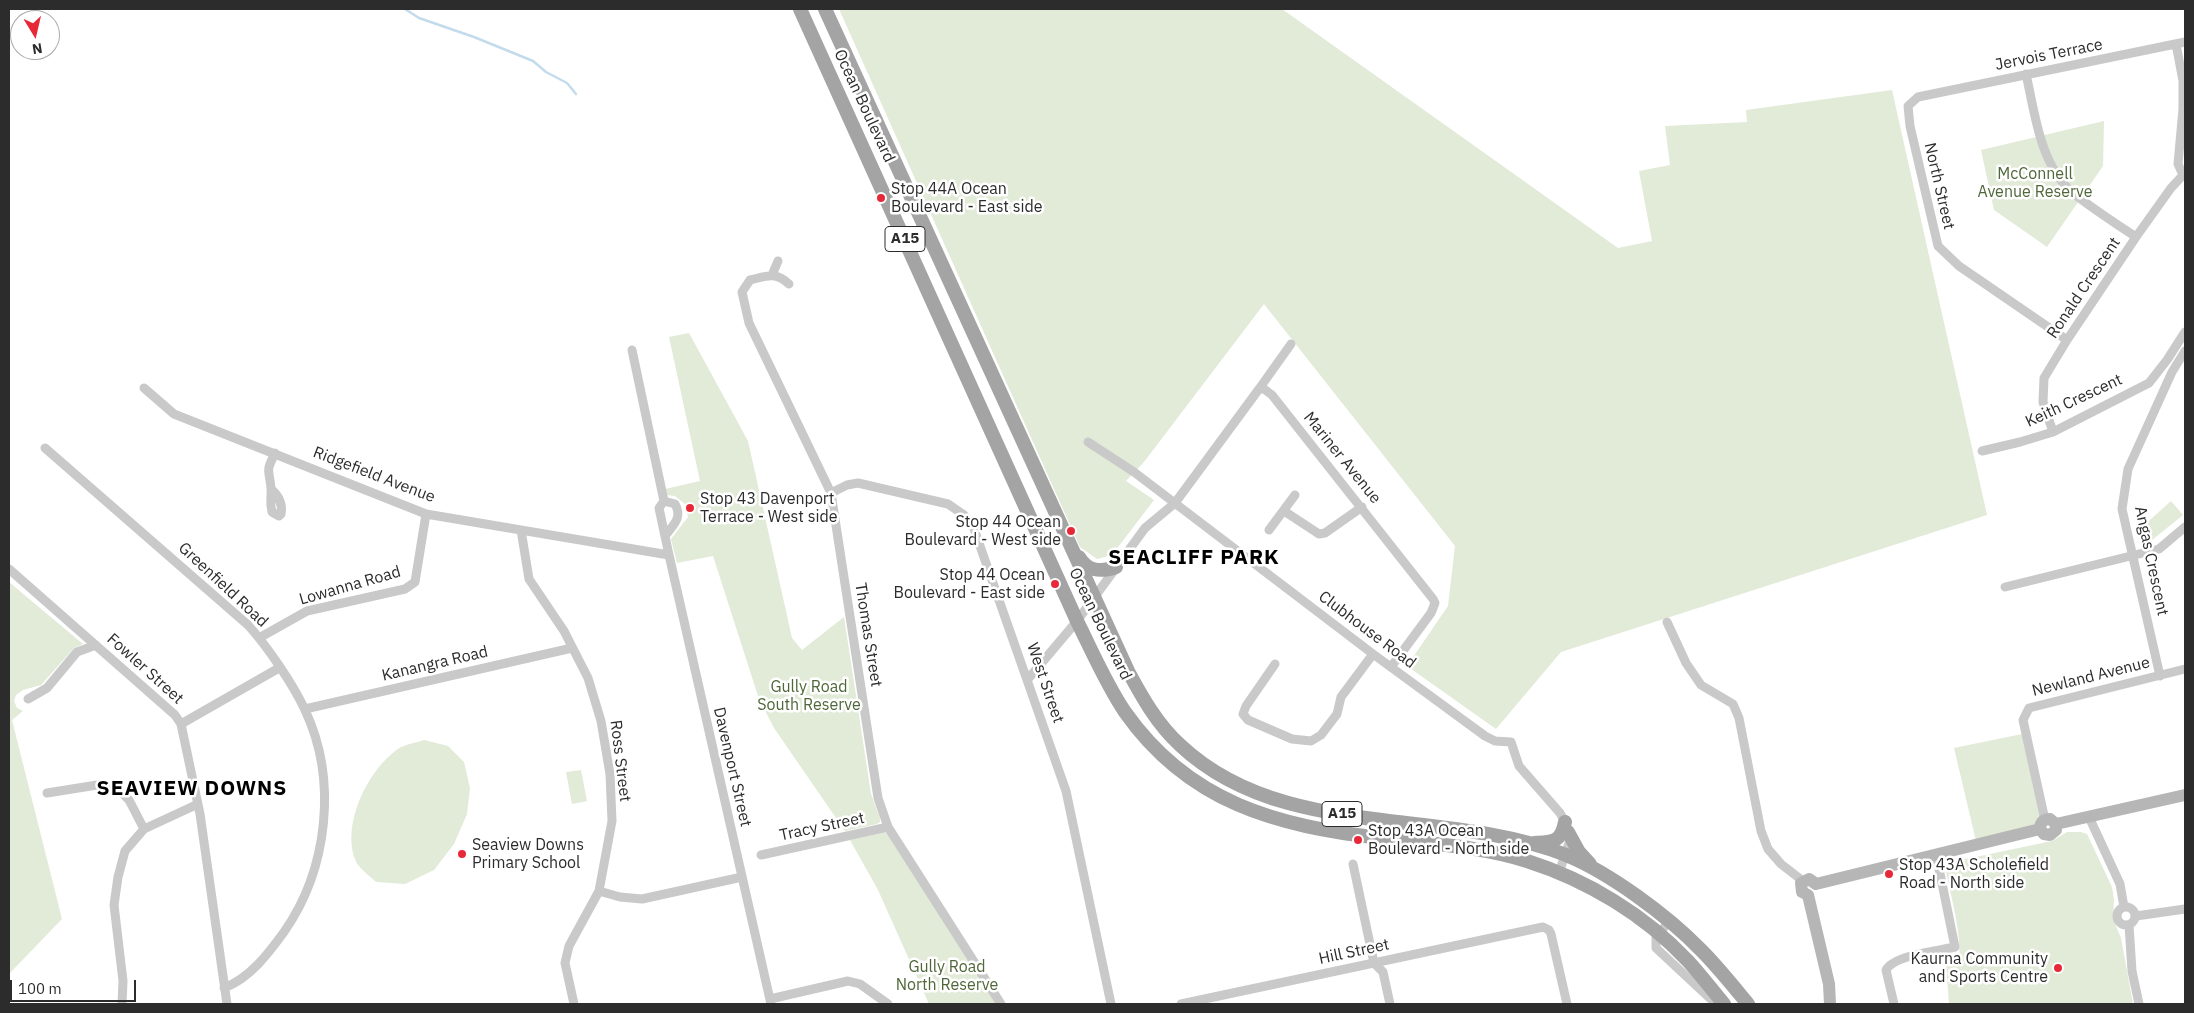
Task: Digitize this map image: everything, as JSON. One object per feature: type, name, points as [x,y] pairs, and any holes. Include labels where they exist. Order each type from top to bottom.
[{"type":"main road","name":"Ocean Boulevard","points":[[800,9],[1077,620],[1108,683],[1125,712],[1145,738],[1194,781],[1220,797],[1248,810],[1316,829],[1493,852],[1527,861],[1591,887],[1658,933],[1688,961],[1724,1004]]},
{"type":"main road","name":"Ocean Boulevard","points":[[825,9],[1093,597],[1143,698],[1162,726],[1180,745],[1206,765],[1257,794],[1310,808],[1361,817],[1494,834],[1566,856],[1599,873],[1658,912],[1700,949],[1748,1004]]},
{"type":"main road","points":[[1010,469],[1017,473],[1022,472],[1024,468],[1023,451],[1017,429]]},
{"type":"main road","points":[[1065,535],[1082,562],[1088,567],[1095,570],[1116,567]]},
{"type":"main road","points":[[1529,844],[1551,842],[1558,839],[1567,827]]},
{"type":"main road","points":[[1567,827],[1579,852],[1599,873]]},
{"type":"street","name":"Jervois Terrace","points":[[1918,97],[2181,43]]},
{"type":"street","points":[[2181,43],[2183,109],[2178,164],[2184,174]]},
{"type":"street","points":[[2026,74],[2040,139],[2054,169],[2072,192],[2136,237]]},
{"type":"street","name":"North Street","points":[[1918,97],[1908,106],[1910,126],[1938,246],[1959,266],[2067,340]]},
{"type":"street","name":"Ronald Crescent","points":[[2053,432],[2043,402],[2044,378],[2067,340],[2136,237],[2171,188],[2184,174]]},
{"type":"street","points":[[778,261],[772,275],[781,276],[789,284]]},
{"type":"street","name":"Thomas Street","points":[[772,275],[750,280],[742,292],[749,323],[831,493],[878,798],[888,827],[1001,1004]]},
{"type":"street","points":[[2160,398],[2149,383],[2185,332]]},
{"type":"street","points":[[1028,679],[1077,620],[1145,528],[1175,503],[1291,344]]},
{"type":"street","name":"Davenport Street","points":[[632,350],[664,501],[659,508],[770,1001]]},
{"type":"street","name":"Angas Crescent","points":[[2160,676],[2122,509],[2128,469],[2172,372],[2185,351]]},
{"type":"street","name":"Keith Crescent","points":[[1982,451],[2053,432],[2149,383]]},
{"type":"street","name":"Ridgefield Avenue","points":[[144,388],[174,414],[426,514],[669,555]]},
{"type":"street","name":"Mariner Avenue","points":[[1260,389],[1264,388],[1272,395],[1433,599],[1434,603],[1431,613],[1391,667]]},
{"type":"street","name":"Clubhouse Road","points":[[1088,442],[1134,472],[1484,736],[1495,741],[1511,742],[1519,766],[1560,812],[1567,827]]},
{"type":"street","name":"Greenfield Road","points":[[45,448],[248,625],[259,638],[305,709],[314,735],[325,792],[318,859],[305,897],[292,920],[270,951],[239,982],[224,988]]},
{"type":"street","points":[[271,489],[267,470],[274,453]]},
{"type":"street","name":"West Street","points":[[831,493],[847,485],[858,484],[948,504],[964,515],[972,526],[1028,679],[1066,791],[1111,1004]]},
{"type":"street","points":[[1269,530],[1295,495]]},
{"type":"street","points":[[664,501],[675,504],[679,511],[678,519],[665,536]]},
{"type":"street","points":[[1284,511],[1319,534],[1325,533],[1362,507]]},
{"type":"street","name":"Lowanna Road","points":[[259,638],[307,611],[405,588],[415,582],[426,514]]},
{"type":"street","points":[[2005,586],[2159,549],[2185,527]]},
{"type":"street","name":"Ross Street","points":[[521,530],[529,579],[564,631],[588,678],[601,721],[610,774],[612,820],[599,891],[569,946],[565,963],[574,1004]]},
{"type":"street","name":"Fowler Street","points":[[9,569],[175,715],[181,724],[198,804],[224,988],[228,1004]]},
{"type":"street","points":[[1667,622],[1686,663],[1701,685],[1733,704],[1739,718],[1761,831],[1768,849],[1781,864],[1803,881]]},
{"type":"street","points":[[28,700],[47,688],[77,652],[96,645]]},
{"type":"street","name":"Kanangra Road","points":[[305,709],[572,648]]},
{"type":"street","points":[[1275,664],[1246,706],[1243,714],[1248,720],[1292,739],[1311,741],[1321,736],[1337,714],[1341,697],[1373,654]]},
{"type":"street","points":[[181,724],[279,668]]},
{"type":"street","name":"Newland Avenue","points":[[2047,824],[2023,720],[2029,708],[2185,669]]},
{"type":"street","points":[[47,793],[97,785],[116,787],[129,800],[144,829]]},
{"type":"street","points":[[1803,881],[1809,879],[1816,884],[2047,824],[2089,817],[2185,795]]},
{"type":"street","points":[[122,1004],[123,981],[114,905],[125,851],[144,829],[198,804]]},
{"type":"street","points":[[2089,817],[2120,884],[2124,907]]},
{"type":"street","name":"Tracy Street","points":[[761,855],[888,827]]},
{"type":"street","points":[[1559,873],[1570,840],[1567,827]]},
{"type":"street","points":[[1894,1004],[1886,970],[1889,964],[1902,959],[1954,947],[1936,854]]},
{"type":"street","points":[[1354,864],[1374,963],[1383,972],[1390,1004]]},
{"type":"street","points":[[599,891],[620,897],[642,899],[742,877]]},
{"type":"street","points":[[1803,881],[1801,889],[1808,895],[1829,984],[1830,1004]]},
{"type":"street","points":[[1808,895],[1814,893],[1816,884]]},
{"type":"street","points":[[2124,907],[2133,910],[2136,916],[2134,922],[2129,925],[2122,925],[2118,920],[2118,913],[2124,907]]},
{"type":"street","points":[[2136,916],[2185,909]]},
{"type":"street","points":[[1669,922],[1658,933],[1655,944],[1659,952],[1716,1004]]},
{"type":"street","points":[[2129,925],[2132,971],[2139,1004]]},
{"type":"street","name":"Hill Street","points":[[1181,1004],[1220,1000],[1374,963],[1534,928],[1547,928],[1551,934],[1567,1004]]},
{"type":"street","points":[[770,1001],[848,981],[860,984],[888,1004]]},
{"type":"green space","points":[[839,9],[1282,9],[1618,248],[1652,241],[1639,171],[1670,165],[1665,126],[1747,122],[1746,110],[1892,90],[1987,515],[1561,652],[1496,729],[1407,666],[1448,606],[1455,546],[1264,304],[1144,462],[1126,481],[1154,500],[1112,555],[1097,559],[1080,547]]},
{"type":"green space","name":"McConnell Avenue Reserve","points":[[2104,121],[2103,166],[2047,247],[1994,210],[1981,150]]},
{"type":"green space","name":"Gully Road South Reserve","points":[[689,333],[748,441],[792,638],[802,650],[844,617],[871,794],[880,818],[880,822],[877,824],[845,831],[774,728],[759,699],[713,556],[677,563],[671,539],[688,517],[686,505],[675,496],[667,495],[665,489],[700,481],[669,337]]},
{"type":"green space","points":[[2171,501],[2183,515],[2152,540],[2141,528]]},
{"type":"green space","points":[[9,582],[83,644],[74,648],[41,685],[23,690],[16,695],[14,701],[17,708],[23,711],[12,720],[62,919],[10,973]]},
{"type":"green space","points":[[2022,734],[2042,819],[2039,823],[1976,841],[1954,748]]},
{"type":"green space","points":[[424,740],[448,746],[464,762],[470,788],[467,814],[454,844],[434,870],[405,884],[376,882],[356,862],[352,845],[352,830],[360,798],[377,770],[387,758],[401,747]]},
{"type":"green space","points":[[581,770],[587,801],[572,804],[566,772]]},
{"type":"green space","name":"Gully Road North Reserve","points":[[887,832],[997,1004],[929,1004],[878,890],[850,840]]},
{"type":"green space","points":[[2067,832],[2087,834],[2112,887],[2114,900],[2113,919],[2121,938],[2133,1004],[1949,1004],[1946,964],[1959,964],[1960,952],[1956,918],[1946,871],[1947,863],[2052,841]]},
{"type":"waterway","points":[[405,9],[419,18],[474,37],[533,61],[546,72],[567,83],[576,94]]},
{"type":"place","name":"Stop 44A Ocean Boulevard - East side","points":[[881,198]]},
{"type":"place","name":"Stop 43 Davenport Terrace - West side","points":[[690,508]]},
{"type":"place","name":"Stop 44 Ocean Boulevard - West side","points":[[1071,531]]},
{"type":"place","name":"Stop 44 Ocean Boulevard - East side","points":[[1055,584]]},
{"type":"place","name":"Stop 43A Ocean Boulevard - North side","points":[[1358,840]]},
{"type":"place","name":"Seaview Downs Primary School","points":[[462,854]]},
{"type":"place","name":"Stop 43A Scholefield Road - North side","points":[[1889,874]]},
{"type":"place","name":"Kaurna Community and Sports Centre","points":[[2058,968]]},
{"type":"district","name":"SEACLIFF PARK","points":[[1194,558]]},
{"type":"district","name":"SEAVIEW DOWNS","points":[[192,789]]}]
